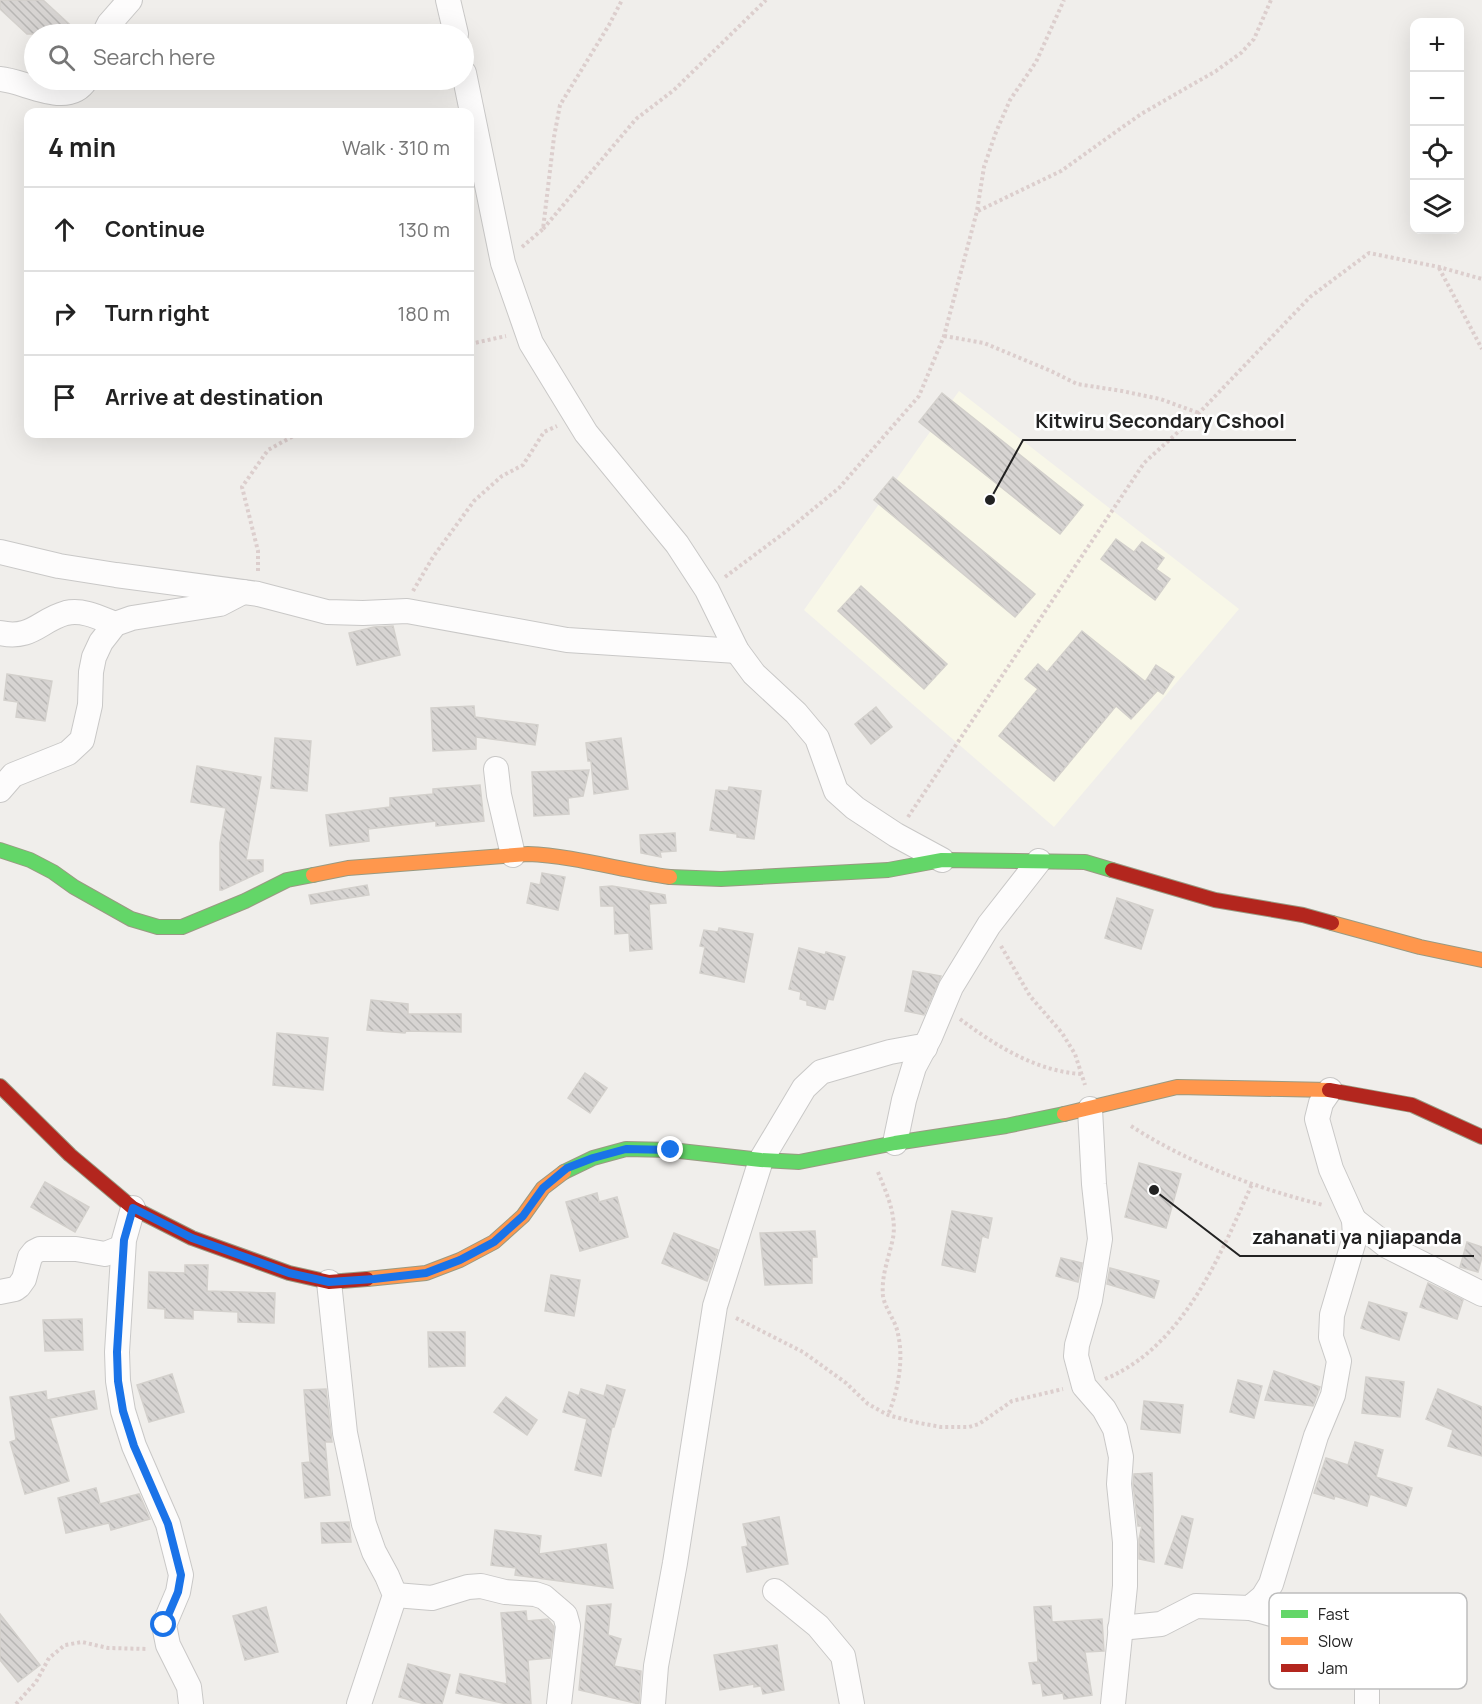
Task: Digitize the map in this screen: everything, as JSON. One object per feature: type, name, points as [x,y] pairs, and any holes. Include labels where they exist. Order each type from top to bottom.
[{"type":"street","points":[[109,24],[130,0]]},
{"type":"street","points":[[448,0],[454,24]]},
{"type":"street","points":[[0,79],[24,84]]},
{"type":"street","points":[[46,90],[60,94],[76,90]]},
{"type":"street","points":[[467,90],[471,108]]},
{"type":"street","points":[[474,122],[503,263],[531,343],[586,433],[677,544],[707,590],[738,651],[754,674],[796,713],[817,738],[836,791],[855,808],[896,835],[942,860]]},
{"type":"street","points":[[0,552],[59,566],[250,593],[327,612],[407,611],[567,640],[738,651]]},
{"type":"street","points":[[0,790],[13,775],[68,753],[82,740],[90,705],[94,657],[101,642],[115,624],[132,618],[220,604],[250,593]]},
{"type":"street","points":[[0,633],[9,635],[33,631],[52,619],[68,613],[91,614],[115,624]]},
{"type":"street","points":[[496,769],[499,795],[513,855]]},
{"type":"street","points":[[0,849],[30,860],[53,872],[74,887],[131,919],[158,927],[182,927],[245,901],[287,880],[348,868],[513,855],[558,855],[669,877],[721,879],[888,870],[942,860],[1085,862],[1215,900],[1303,915],[1420,947],[1482,960]]},
{"type":"street","points":[[895,1143],[910,1079],[951,987],[989,925],[1039,861]]},
{"type":"street","points":[[653,1704],[656,1666],[675,1563],[715,1306],[762,1160],[804,1088],[821,1072],[890,1052],[917,1047],[925,1048]]},
{"type":"street","points":[[0,1086],[70,1155],[133,1208],[192,1238],[289,1273],[329,1282],[426,1273],[460,1260],[494,1242],[523,1216],[543,1188],[567,1168],[626,1149],[706,1153],[799,1162],[895,1143],[1006,1126],[1095,1108],[1177,1087],[1330,1090],[1412,1105],[1482,1137]]},
{"type":"street","points":[[1250,1608],[1263,1597],[1271,1584],[1316,1436],[1333,1395],[1339,1361],[1330,1326],[1355,1237],[1354,1220],[1331,1169],[1317,1119],[1321,1103],[1330,1090]]},
{"type":"street","points":[[1095,1108],[1094,1184],[1100,1239],[1090,1300],[1077,1345],[1077,1363],[1084,1386],[1104,1409],[1114,1429],[1120,1457],[1119,1485],[1125,1542],[1125,1586],[1113,1704]]},
{"type":"street","points":[[133,1208],[123,1247],[117,1352],[118,1381],[123,1411],[131,1437],[168,1524],[181,1575],[178,1592],[164,1625],[168,1645],[189,1688],[191,1704]]},
{"type":"street","points":[[1354,1220],[1387,1246],[1482,1294]]},
{"type":"street","points":[[0,1292],[20,1286],[30,1257],[40,1249],[76,1249],[105,1254],[123,1247]]},
{"type":"street","points":[[329,1282],[345,1433],[364,1524],[374,1552],[395,1595],[359,1704]]},
{"type":"street","points":[[395,1595],[432,1598],[468,1587],[481,1586],[544,1597],[565,1614],[568,1626],[560,1704]]},
{"type":"street","points":[[775,1591],[818,1626],[843,1656],[852,1704]]},
{"type":"street","points":[[1120,1628],[1161,1624],[1196,1606],[1250,1608],[1269,1613]]},
{"type":"path","points":[[543,229],[560,105],[622,0]]},
{"type":"path","points":[[503,263],[543,229],[636,119],[674,90],[766,0]]},
{"type":"path","points":[[707,590],[784,533],[839,488],[919,396],[944,336],[977,212],[984,167],[996,132],[1010,100],[1036,62],[1064,0]]},
{"type":"path","points":[[977,212],[1061,171],[1141,114],[1216,71],[1241,53],[1254,39],[1271,0]]},
{"type":"path","points":[[896,835],[1144,463],[1198,413],[1310,297],[1370,253],[1439,267],[1482,279]]},
{"type":"path","points":[[1439,267],[1482,349]]},
{"type":"path","points":[[474,343],[527,331]]},
{"type":"path","points":[[944,336],[984,343],[1077,384],[1160,399],[1198,413]]},
{"type":"path","points":[[407,611],[415,585],[474,501],[502,476],[523,465],[537,447],[544,432],[561,424],[586,433]]},
{"type":"path","points":[[250,593],[258,551],[242,487],[268,450],[290,438]]},
{"type":"path","points":[[989,925],[1030,996],[1062,1033],[1075,1054],[1095,1108],[1180,1156],[1252,1184],[1327,1206],[1354,1220]]},
{"type":"path","points":[[943,1006],[985,1037],[1026,1060],[1052,1070],[1081,1074]]},
{"type":"path","points":[[861,1150],[876,1168],[893,1216],[893,1236],[884,1273],[883,1298],[898,1335],[900,1353],[896,1397],[888,1415]]},
{"type":"path","points":[[715,1306],[803,1352],[846,1383],[868,1404],[888,1415],[941,1427],[969,1427],[980,1424],[1012,1401],[1050,1391],[1084,1386],[1112,1376],[1147,1355],[1166,1338],[1181,1318],[1224,1246],[1252,1184]]},
{"type":"path","points":[[16,1704],[36,1682],[49,1658],[64,1645],[82,1642],[108,1648],[152,1649],[174,1656]]},
{"type":"shaded area","points":[[959,391],[1239,609],[1054,827],[804,610]]},
{"type":"building","points":[[0,0],[43,0],[69,24],[24,24],[24,31],[0,9]]},
{"type":"building","points":[[942,393],[1083,505],[1060,534],[919,422]]},
{"type":"building","points":[[893,477],[1035,594],[1015,617],[874,500]]},
{"type":"building","points":[[1116,539],[1134,552],[1142,542],[1164,558],[1156,569],[1170,579],[1155,600],[1101,559]]},
{"type":"building","points":[[861,586],[947,664],[924,689],[838,611]]},
{"type":"building","points":[[393,626],[400,655],[357,665],[349,633],[374,627]]},
{"type":"building","points":[[1082,631],[1157,691],[1131,719],[1116,706],[1054,781],[999,736],[1038,689],[1025,679],[1038,664],[1047,672]]},
{"type":"building","points":[[1156,665],[1174,677],[1163,694],[1145,682]]},
{"type":"building","points":[[7,674],[52,681],[45,721],[16,717],[18,702],[4,700]]},
{"type":"building","points":[[474,706],[475,717],[538,725],[535,745],[476,737],[476,749],[433,751],[431,708]]},
{"type":"building","points":[[876,707],[892,727],[871,744],[855,724]]},
{"type":"building","points":[[275,738],[311,741],[307,791],[271,788]]},
{"type":"building","points":[[621,738],[628,789],[594,794],[591,761],[588,761],[586,743]]},
{"type":"building","points":[[197,766],[261,777],[246,860],[263,860],[263,871],[222,890],[220,890],[220,843],[226,808],[191,802]]},
{"type":"building","points":[[589,770],[583,796],[568,798],[569,814],[534,816],[532,772]]},
{"type":"building","points":[[480,785],[484,821],[436,826],[436,821],[368,829],[369,841],[330,846],[326,815],[390,807],[390,798],[433,794],[433,789]]},
{"type":"building","points":[[729,787],[761,791],[754,839],[710,830],[716,790],[728,791]]},
{"type":"building","points":[[675,833],[676,851],[660,852],[661,857],[641,853],[640,835]]},
{"type":"building","points":[[542,873],[565,877],[558,910],[527,903],[531,883],[540,885]]},
{"type":"building","points":[[367,885],[369,895],[311,904],[309,895]]},
{"type":"building","points":[[612,886],[665,895],[666,903],[649,904],[652,949],[630,951],[629,933],[615,934],[614,906],[601,906],[600,887]]},
{"type":"building","points":[[1117,898],[1153,910],[1141,949],[1105,938]]},
{"type":"building","points":[[719,928],[753,934],[744,982],[700,973],[705,947],[700,946],[704,930],[718,932]]},
{"type":"building","points":[[799,948],[825,955],[826,952],[845,957],[833,1000],[828,999],[825,1009],[807,1005],[807,1001],[800,999],[801,992],[789,989]]},
{"type":"building","points":[[913,971],[941,976],[924,1015],[905,1011]]},
{"type":"building","points":[[371,1000],[408,1004],[408,1014],[461,1014],[461,1032],[406,1031],[405,1033],[367,1030]]},
{"type":"building","points":[[277,1033],[328,1038],[323,1090],[273,1085]]},
{"type":"building","points":[[585,1073],[607,1088],[590,1113],[568,1098]]},
{"type":"building","points":[[1139,1163],[1181,1174],[1166,1228],[1125,1217]]},
{"type":"building","points":[[45,1182],[89,1207],[75,1232],[31,1207]]},
{"type":"building","points":[[597,1193],[599,1202],[617,1197],[628,1237],[580,1251],[566,1202]]},
{"type":"building","points":[[952,1211],[992,1218],[988,1238],[982,1236],[975,1272],[942,1265]]},
{"type":"building","points":[[815,1231],[817,1257],[812,1257],[812,1283],[765,1285],[760,1233]]},
{"type":"building","points":[[674,1233],[718,1250],[707,1281],[662,1263]]},
{"type":"building","points":[[1467,1242],[1482,1247],[1478,1272],[1460,1267]]},
{"type":"building","points":[[1061,1258],[1082,1263],[1078,1282],[1056,1276]]},
{"type":"building","points":[[185,1265],[208,1265],[207,1291],[275,1293],[274,1323],[238,1322],[238,1312],[193,1310],[193,1319],[165,1318],[165,1309],[148,1308],[149,1272],[185,1273]]},
{"type":"building","points":[[1110,1268],[1159,1281],[1154,1298],[1107,1284]]},
{"type":"building","points":[[551,1275],[580,1280],[574,1316],[545,1311]]},
{"type":"building","points":[[1428,1283],[1463,1300],[1457,1319],[1420,1307]]},
{"type":"building","points":[[1369,1302],[1407,1313],[1399,1340],[1361,1328]]},
{"type":"building","points":[[82,1319],[83,1350],[45,1351],[43,1320]]},
{"type":"building","points":[[428,1332],[465,1332],[465,1366],[429,1367]]},
{"type":"building","points":[[1274,1371],[1320,1387],[1313,1406],[1265,1400]]},
{"type":"building","points":[[172,1374],[184,1412],[149,1422],[137,1385]]},
{"type":"building","points":[[1366,1377],[1404,1382],[1400,1417],[1362,1413]]},
{"type":"building","points":[[1238,1380],[1262,1386],[1254,1418],[1230,1412]]},
{"type":"building","points":[[607,1385],[625,1390],[614,1427],[612,1427],[601,1476],[575,1470],[587,1419],[563,1412],[569,1392],[579,1396],[581,1389],[604,1396]]},
{"type":"building","points":[[326,1389],[332,1442],[325,1442],[330,1495],[305,1498],[302,1463],[310,1462],[304,1390]]},
{"type":"building","points":[[1438,1389],[1482,1407],[1482,1456],[1448,1446],[1453,1430],[1426,1419]]},
{"type":"building","points":[[46,1391],[47,1400],[94,1391],[97,1409],[50,1418],[69,1481],[25,1494],[10,1442],[16,1440],[10,1397]]},
{"type":"building","points":[[506,1397],[537,1420],[527,1435],[494,1412]]},
{"type":"building","points":[[1144,1401],[1183,1405],[1180,1433],[1141,1429]]},
{"type":"building","points":[[1355,1442],[1383,1450],[1376,1477],[1412,1488],[1406,1506],[1370,1494],[1367,1506],[1335,1496],[1334,1499],[1314,1493],[1326,1458],[1348,1465]]},
{"type":"building","points":[[1152,1473],[1154,1562],[1139,1559],[1139,1539],[1142,1526],[1138,1526],[1133,1484],[1134,1474]]},
{"type":"building","points":[[96,1488],[100,1504],[139,1494],[150,1519],[111,1530],[109,1523],[66,1533],[58,1498]]},
{"type":"building","points":[[1182,1516],[1193,1519],[1182,1568],[1165,1564]]},
{"type":"building","points":[[779,1517],[788,1564],[747,1572],[742,1547],[748,1546],[743,1524]]},
{"type":"building","points":[[349,1522],[351,1542],[322,1543],[321,1523]]},
{"type":"building","points":[[495,1530],[541,1536],[539,1554],[606,1544],[613,1588],[515,1575],[516,1568],[491,1565]]},
{"type":"building","points":[[611,1604],[608,1635],[621,1639],[614,1666],[641,1671],[639,1704],[579,1690],[587,1606]]},
{"type":"building","points":[[1051,1606],[1052,1622],[1102,1619],[1104,1651],[1085,1652],[1092,1695],[1064,1699],[1063,1693],[1043,1696],[1041,1683],[1033,1684],[1029,1663],[1038,1662],[1034,1607]]},
{"type":"building","points":[[266,1607],[278,1652],[245,1660],[233,1616]]},
{"type":"building","points":[[526,1611],[527,1621],[548,1619],[554,1627],[550,1658],[528,1660],[531,1704],[507,1704],[456,1693],[460,1674],[507,1684],[501,1613]]},
{"type":"building","points":[[0,1614],[40,1665],[18,1682],[0,1660]]},
{"type":"building","points":[[777,1645],[784,1690],[763,1694],[761,1686],[754,1687],[754,1684],[720,1690],[714,1655]]},
{"type":"building","points":[[408,1664],[450,1675],[442,1704],[425,1704],[399,1697]]},
{"type":"traffic: fast","points":[[0,850],[30,860],[53,872],[74,887],[131,919],[158,927],[182,927],[245,901],[287,880],[313,875]]},
{"type":"traffic: fast","points":[[670,877],[721,879],[888,870],[942,860],[1085,862],[1112,870]]},
{"type":"traffic: fast","points":[[564,1172],[593,1158],[626,1149],[671,1150],[799,1162],[1064,1114]]},
{"type":"traffic: slow","points":[[313,875],[348,868],[528,854],[546,855],[670,877]]},
{"type":"traffic: slow","points":[[1332,923],[1420,947],[1482,960]]},
{"type":"traffic: slow","points":[[1064,1114],[1177,1087],[1329,1090]]},
{"type":"traffic: slow","points":[[367,1279],[426,1273],[460,1260],[494,1242],[523,1216],[543,1188],[564,1172]]},
{"type":"traffic: jam","points":[[1112,870],[1215,900],[1303,915],[1332,923]]},
{"type":"traffic: jam","points":[[0,1086],[70,1155],[133,1208],[192,1238],[289,1273],[329,1282],[367,1279]]},
{"type":"traffic: jam","points":[[1329,1090],[1412,1105],[1482,1137]]},
{"type":"place","name":"Kitwiru Secondary Cshool","points":[[990,500]]},
{"type":"place","name":"zahanati ya njiapanda","points":[[1154,1190]]},
{"type":"route","points":[[164,1625],[178,1592],[181,1575],[168,1524],[134,1446],[123,1411],[118,1381],[121,1272],[124,1240],[133,1208],[192,1238],[289,1273],[329,1282],[374,1279],[426,1273],[460,1260],[494,1242],[523,1216],[543,1188],[567,1168],[626,1149],[671,1150]]}]
